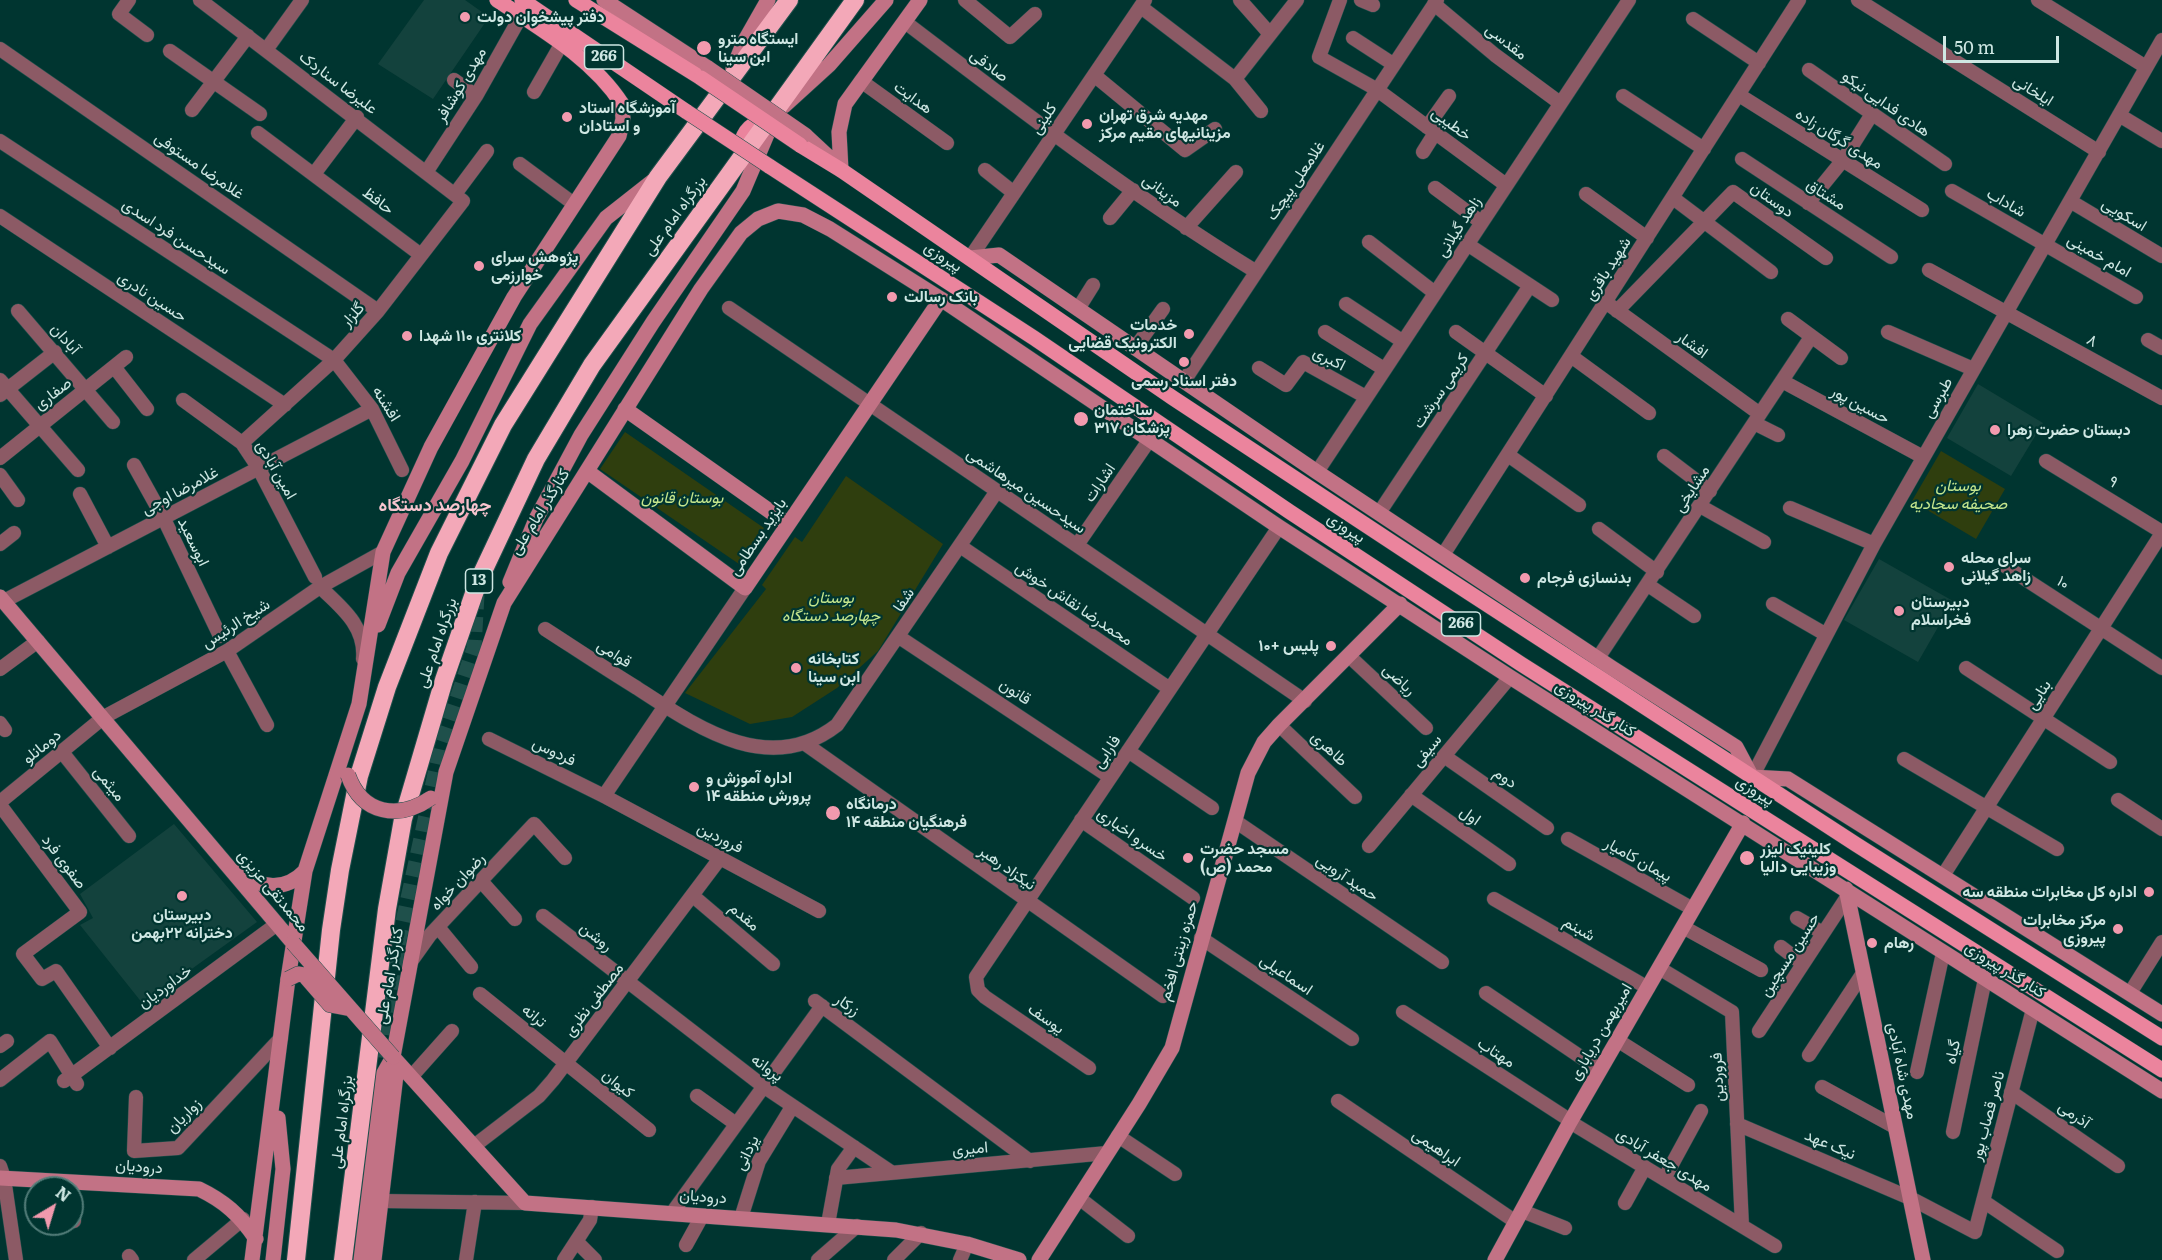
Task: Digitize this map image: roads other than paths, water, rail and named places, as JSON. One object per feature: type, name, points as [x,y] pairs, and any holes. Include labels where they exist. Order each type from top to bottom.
[{"type":"highway","name":"بزرگراه امام علی","points":[[296,1260],[330,930],[359,777],[387,687],[439,552],[503,425],[658,177],[789,0]]},
{"type":"highway","name":"بزرگراه امام علی","points":[[344,1260],[387,909],[403,819],[444,680],[478,582],[536,459],[592,364],[855,0]]},
{"type":"main road","name":"266","points":[[497,0],[562,43],[614,91],[622,104]]},
{"type":"main road","name":"پیروزی","points":[[522,0],[595,51],[1034,338],[1280,506],[1521,664],[2162,1070]]},
{"type":"main road","name":"پیروزی","points":[[576,0],[704,73],[771,116],[841,170],[1173,398],[1752,777],[2162,1038]]},
{"type":"main road","points":[[604,0],[704,73],[803,140]]},
{"type":"main road","points":[[724,89],[743,44],[768,0]]},
{"type":"main road","points":[[740,147],[745,131],[771,116],[830,65],[886,0]]},
{"type":"main road","points":[[841,170],[839,132],[845,104],[920,0]]},
{"type":"main road","points":[[252,1260],[288,979],[305,871],[359,704],[382,552],[432,447],[514,297],[619,136],[623,119],[622,104],[595,51]]},
{"type":"main road","points":[[504,603],[519,557],[576,444],[617,375],[742,190],[771,116]]},
{"type":"main road","points":[[368,651],[398,573],[462,461],[530,324],[606,218],[658,177]]},
{"type":"main road","name":"کنارگذر امام علی","points":[[374,1260],[396,1075],[393,1057],[446,772],[504,603],[701,289],[741,233],[758,219],[778,211],[803,215],[830,229],[1016,346]]},
{"type":"main road","name":"پیروزی","points":[[970,258],[999,255],[1317,472],[1736,747],[1752,777]]},
{"type":"main road","name":"بایزید بسطامی","points":[[746,588],[941,298]]},
{"type":"main road","points":[[1016,346],[1034,338],[1033,358]]},
{"type":"main road","name":"کنار گذر پیروزی","points":[[1016,346],[1279,527],[1510,677],[1743,823],[1846,893],[2162,1091]]},
{"type":"main road","points":[[1173,398],[1184,381]]},
{"type":"main road","points":[[625,409],[788,524]]},
{"type":"main road","points":[[587,471],[746,588]]},
{"type":"main road","points":[[1307,486],[1317,472]]},
{"type":"main road","points":[[1369,527],[1379,513]]},
{"type":"main road","points":[[1434,570],[1443,555]]},
{"type":"main road","name":"محمدتقی عزیزی","points":[[2,599],[293,943],[525,1203]]},
{"type":"main road","name":"حمزه زینتی افخم","points":[[1039,1260],[1119,1136],[1172,1048],[1248,773],[1264,742],[1279,724],[1305,701],[1400,604]]},
{"type":"main road","points":[[351,730],[348,775],[358,796],[386,810],[406,811],[431,798],[446,772]]},
{"type":"main road","points":[[1752,777],[1788,779],[1944,874],[2162,1014]]},
{"type":"main road","name":"امیربهمن دریاباری","points":[[1495,1260],[1570,1122],[1743,823]]},
{"type":"main road","points":[[231,869],[251,881],[271,887],[292,882],[305,871]]},
{"type":"main road","points":[[1933,893],[1944,874]]},
{"type":"main road","name":"مهدی شاه آبادی","points":[[1846,893],[1923,1260]]},
{"type":"main road","points":[[288,979],[298,974],[304,975],[330,1005],[351,1009]]},
{"type":"main road","points":[[2105,1034],[2130,993]]},
{"type":"main road","points":[[2119,1043],[2134,1020]]},
{"type":"main road","points":[[361,1260],[384,1073],[393,1057]]},
{"type":"main road","points":[[273,1260],[283,1169],[275,1088]]},
{"type":"main road","name":"درودیان","points":[[2,1174],[24,1178]]},
{"type":"main road","name":"درودیان","points":[[84,1187],[199,1189],[220,1199],[243,1219],[256,1239]]},
{"type":"main road","name":"درودیان","points":[[525,1203],[857,1226],[921,1233],[1019,1260]]},
{"type":"street","points":[[129,0],[119,14],[147,35]]},
{"type":"street","name":"علیرضا سناردک","points":[[200,0],[357,117],[455,194]]},
{"type":"street","points":[[266,50],[302,0]]},
{"type":"street","points":[[1240,0],[1270,34]]},
{"type":"street","name":"شهید باقری","points":[[1443,555],[1571,356],[1611,307],[1647,238],[1799,0]]},
{"type":"street","name":"ایلخانی","points":[[1858,0],[2099,152]]},
{"type":"street","points":[[2038,0],[2146,67]]},
{"type":"street","points":[[972,2],[1010,37],[1035,14]]},
{"type":"street","points":[[1235,79],[1270,34],[1291,2]]},
{"type":"street","name":"خطیبی","points":[[1336,2],[1318,57],[1376,89],[1506,185]]},
{"type":"street","name":"غلامعلی پیچک","points":[[1184,381],[1436,2]]},
{"type":"street","name":"مقدسی","points":[[1436,2],[1496,56],[1560,103]]},
{"type":"street","name":"زاهد گیلانی","points":[[1317,472],[1560,103],[1622,3]]},
{"type":"street","points":[[1143,4],[1235,79],[1261,111]]},
{"type":"street","name":"کلینی","points":[[970,258],[1143,4]]},
{"type":"street","name":"مهدی کوشافر","points":[[427,171],[476,96],[521,16]]},
{"type":"street","points":[[1693,19],[1760,63]]},
{"type":"street","name":"صادقی","points":[[904,22],[1053,135]]},
{"type":"street","points":[[192,110],[248,36]]},
{"type":"street","points":[[1353,38],[1393,64]]},
{"type":"street","name":"طبرسی","points":[[1752,777],[1874,544],[2162,40]]},
{"type":"street","points":[[534,92],[562,43]]},
{"type":"street","name":"غلامرضا مستوفی","points":[[1,51],[378,311]]},
{"type":"street","points":[[170,51],[260,114]]},
{"type":"street","name":"هادی فدایی نیکو","points":[[1809,70],[1945,164]]},
{"type":"street","points":[[1094,75],[1185,150],[1215,129]]},
{"type":"street","points":[[454,80],[476,96]]},
{"type":"street","name":"هدایت","points":[[861,81],[947,143]]},
{"type":"street","name":"مهدی گرگان زاده","points":[[1739,95],[1922,210]]},
{"type":"street","points":[[1424,152],[1431,130],[1449,96]]},
{"type":"street","points":[[1623,96],[1704,150]]},
{"type":"street","points":[[1808,203],[1843,160],[1872,114]]},
{"type":"street","points":[[2119,115],[2162,141]]},
{"type":"street","points":[[314,174],[357,117]]},
{"type":"street","name":"حافظ","points":[[258,133],[422,255]]},
{"type":"street","name":"مزینانی","points":[[1053,135],[1186,228],[1255,271]]},
{"type":"street","name":"سیدحسن فرد اسدی","points":[[0,141],[334,360]]},
{"type":"street","points":[[455,194],[487,151]]},
{"type":"street","name":"مشتاق","points":[[1742,159],[1891,257]]},
{"type":"street","points":[[520,164],[574,204]]},
{"type":"street","points":[[985,170],[1014,193]]},
{"type":"street","points":[[1186,228],[1236,172]]},
{"type":"street","points":[[1435,188],[1481,222]]},
{"type":"street","points":[[1110,218],[1133,190]]},
{"type":"street","name":"شاداب","points":[[1952,191],[2045,245]]},
{"type":"street","name":"دوستان","points":[[1611,307],[1705,222],[1733,192],[1826,258]]},
{"type":"street","name":"گلزار","points":[[242,443],[334,360],[378,311],[462,203],[455,194]]},
{"type":"street","points":[[1586,194],[1647,238]]},
{"type":"street","points":[[1673,198],[1771,272]]},
{"type":"street","name":"اسکویی","points":[[2070,201],[2162,256]]},
{"type":"street","name":"حسین نادری","points":[[0,216],[285,405]]},
{"type":"street","points":[[1369,242],[1435,293]]},
{"type":"street","points":[[1467,244],[1552,300]]},
{"type":"street","name":"امام خمینی","points":[[2045,245],[2136,297]]},
{"type":"street","name":"۸","points":[[1929,270],[2162,398]]},
{"type":"street","points":[[1078,309],[1094,285]]},
{"type":"street","name":"کریمی سرشت","points":[[1379,513],[1529,286]]},
{"type":"street","points":[[1346,304],[1402,341]]},
{"type":"street","name":"افشار","points":[[1611,307],[1778,435]]},
{"type":"street","name":"سیدحسین میرهاشمی","points":[[729,308],[1305,701]]},
{"type":"street","points":[[1135,348],[1163,309]]},
{"type":"street","name":"آبادان","points":[[18,310],[113,422]]},
{"type":"street","points":[[1788,319],[1841,358]]},
{"type":"street","points":[[1325,332],[1384,369]]},
{"type":"street","points":[[1456,332],[1546,396]]},
{"type":"street","points":[[1888,332],[1973,369]]},
{"type":"street","name":"مشایخی","points":[[1598,658],[1811,337]]},
{"type":"street","points":[[2148,340],[2162,348]]},
{"type":"street","points":[[55,352],[3,388],[78,470]]},
{"type":"street","points":[[1571,356],[1649,413]]},
{"type":"street","name":"صفاری","points":[[0,458],[126,357]]},
{"type":"street","name":"افشنه","points":[[334,360],[372,409],[402,470]]},
{"type":"street","name":"اکبری","points":[[1259,368],[1286,385],[1303,362],[1366,397]]},
{"type":"street","points":[[115,368],[147,410]]},
{"type":"street","name":"حسین پور","points":[[1782,381],[1923,457]]},
{"type":"street","name":"امین آبادی","points":[[183,400],[242,443],[258,467],[317,582],[347,612],[357,626],[364,654],[359,704]]},
{"type":"street","name":"غلامرضا اوجی","points":[[2,599],[164,519],[258,467],[372,409]]},
{"type":"street","name":"اشارات","points":[[1077,545],[1150,439]]},
{"type":"street","points":[[1508,455],[1579,505]]},
{"type":"street","points":[[1664,456],[1710,491]]},
{"type":"street","name":"۹","points":[[2046,461],[2162,533]]},
{"type":"street","name":"ابوسعید","points":[[134,465],[164,519],[220,636]]},
{"type":"street","points":[[0,475],[18,500]]},
{"type":"street","name":"شفا","points":[[804,743],[822,737],[837,725],[997,491]]},
{"type":"street","points":[[81,494],[108,547]]},
{"type":"street","points":[[1700,506],[1764,542]]},
{"type":"street","points":[[1790,508],[1874,544]]},
{"type":"street","name":"فارابی","points":[[985,996],[978,990],[976,977],[1279,527]]},
{"type":"street","points":[[1599,529],[1657,572]]},
{"type":"street","points":[[0,544],[14,533]]},
{"type":"street","name":"بنایی","points":[[1944,874],[2162,533]]},
{"type":"street","name":"محمدرضا نقاش خوش","points":[[960,546],[1170,689]]},
{"type":"street","name":"شیخ الرئیس","points":[[104,717],[227,651],[317,582],[382,552]]},
{"type":"street","name":"۱۰","points":[[2005,566],[2162,668]]},
{"type":"street","points":[[1648,585],[1694,616]]},
{"type":"street","name":"بایزید بسطامی","points":[[604,796],[746,588]]},
{"type":"street","points":[[1773,604],[1825,634]]},
{"type":"street","name":"قوامی","points":[[545,629],[665,706],[716,735],[735,743],[778,748],[804,743]]},
{"type":"street","name":"قانون","points":[[899,637],[1110,777]]},
{"type":"street","points":[[0,669],[38,641]]},
{"type":"street","points":[[227,651],[267,725]]},
{"type":"street","name":"ریاضی","points":[[1349,656],[1426,728]]},
{"type":"street","points":[[1966,668],[2110,762]]},
{"type":"street","name":"سیفی","points":[[1369,846],[1510,677]]},
{"type":"street","name":"دومانلو","points":[[1,798],[104,717]]},
{"type":"street","name":"طاهری","points":[[1279,724],[1355,796]]},
{"type":"street","name":"فردوس","points":[[489,739],[604,796]]},
{"type":"street","name":"نیکزاد رهبر","points":[[804,743],[1026,902],[1163,996]]},
{"type":"street","points":[[1128,751],[1212,808]]},
{"type":"street","name":"میثمی","points":[[62,752],[129,836]]},
{"type":"street","name":"دوم","points":[[1444,756],[1547,828]]},
{"type":"street","points":[[1904,759],[2056,849]]},
{"type":"street","name":"اول","points":[[1411,795],[1509,864]]},
{"type":"street","name":"فروردین","points":[[604,796],[819,911]]},
{"type":"street","name":"صفوی فرد","points":[[1,798],[80,912],[23,954],[42,979],[56,971],[110,1048]]},
{"type":"street","points":[[2118,800],[2162,830]]},
{"type":"street","name":"خسرو اخباری","points":[[1082,820],[1192,898]]},
{"type":"street","name":"حمید آرویی","points":[[1235,821],[1442,963]]},
{"type":"street","name":"رضوان خواه","points":[[409,965],[438,927],[534,824],[565,858]]},
{"type":"street","name":"پیمان کامیار","points":[[1568,839],[1693,909]]},
{"type":"street","name":"مصطفی نظری","points":[[474,1146],[539,1096],[627,984],[721,857]]},
{"type":"street","points":[[481,881],[515,920]]},
{"type":"street","name":"حسین مسچین","points":[[1759,1031],[1824,933],[1846,893]]},
{"type":"street","name":"مقدم","points":[[693,896],[773,964]]},
{"type":"street","name":"شبنم","points":[[1494,899],[1647,988]]},
{"type":"street","name":"روشن","points":[[543,916],[627,984]]},
{"type":"street","points":[[1797,918],[1824,933]]},
{"type":"street","name":"خداوردیان","points":[[0,1080],[50,1041],[71,1080],[110,1048],[277,924]]},
{"type":"street","points":[[438,927],[471,967]]},
{"type":"street","points":[[1683,927],[1761,970]]},
{"type":"street","name":"اسماعیلی","points":[[1201,938],[1352,1039]]},
{"type":"street","points":[[2130,993],[2162,942]]},
{"type":"street","points":[[1781,947],[1803,964]]},
{"type":"street","points":[[1917,1072],[1943,953]]},
{"type":"street","name":"فروردین","points":[[1659,968],[1732,1012],[1742,1226]]},
{"type":"street","points":[[1809,1055],[1863,973]]},
{"type":"street","name":"گیاه","points":[[1953,1132],[1985,979]]},
{"type":"street","name":"پروانه","points":[[627,984],[792,1107],[891,1172]]},
{"type":"street","points":[[1486,993],[1600,1070]]},
{"type":"street","name":"ترانه","points":[[480,994],[566,1064]]},
{"type":"street","name":"یوسف","points":[[985,996],[1089,1068]]},
{"type":"street","name":"زرکار","points":[[672,1213],[763,1086],[818,1003],[1030,1161]]},
{"type":"street","name":"ناصر قصاب پور","points":[[1975,1232],[2033,1009]]},
{"type":"street","name":"مهتاب","points":[[1403,1012],[1570,1122]]},
{"type":"street","points":[[411,1077],[453,1031]]},
{"type":"street","name":"زواریان","points":[[136,1097],[134,1151],[178,1148],[281,1038]]},
{"type":"street","points":[[1617,1040],[1688,1085]]},
{"type":"street","name":"کیوان","points":[[566,1064],[649,1130]]},
{"type":"street","points":[[1822,1087],[1895,1127]]},
{"type":"street","name":"آذرمی","points":[[2011,1092],[2118,1166]]},
{"type":"street","points":[[697,1096],[736,1124]]},
{"type":"street","name":"ابراهیمی","points":[[1338,1101],[1519,1216],[1565,1228]]},
{"type":"street","name":"یزدانی","points":[[741,1218],[759,1161],[792,1107]]},
{"type":"street","points":[[1664,1179],[1701,1111]]},
{"type":"street","name":"مهدی جعفر آبادی","points":[[1570,1122],[1775,1246]]},
{"type":"street","name":"نیک عهد","points":[[1737,1124],[1910,1198],[1975,1232]]},
{"type":"street","points":[[1119,1136],[1175,1174]]},
{"type":"street","points":[[828,1224],[840,1163],[854,1147]]},
{"type":"street","name":"امیری","points":[[836,1178],[1107,1153]]},
{"type":"street","points":[[1625,1203],[1645,1167]]},
{"type":"street","points":[[2,1174],[16,1260]]},
{"type":"street","points":[[1078,1198],[1128,1236]]},
{"type":"street","name":"درودیان","points":[[381,1201],[525,1203]]},
{"type":"street","points":[[1983,1201],[2057,1251]]},
{"type":"street","points":[[466,1260],[476,1202]]},
{"type":"street","points":[[564,1260],[578,1243],[590,1220],[592,1207]]},
{"type":"street","points":[[686,1245],[702,1216]]},
{"type":"street","points":[[194,1260],[243,1219]]},
{"type":"street","points":[[818,1260],[857,1226]]},
{"type":"street","points":[[894,1260],[921,1233]]},
{"type":"street","points":[[578,1243],[595,1260]]},
{"type":"street","points":[[960,1260],[967,1244]]},
{"type":"tunnel","points":[[384,1058],[397,949],[441,746],[474,648],[477,595]]},
{"type":"place","name":"دفتر پیشخوان دولت","points":[[465,17]]},
{"type":"place","name":"ایستگاه مترو ابن سینا","points":[[704,48]]},
{"type":"place","name":"آموزشگاه استاد و استادان","points":[[567,117]]},
{"type":"place","name":"مهدیه شرق تهران مزینانیهای مقیم مرکز","points":[[1087,124]]},
{"type":"place","name":"پژوهش سرای خوارزمی","points":[[479,266]]},
{"type":"place","name":"بانک رسالت","points":[[892,297]]},
{"type":"place","name":"خدمات الکترونیک قضایی","points":[[1189,334]]},
{"type":"place","name":"کلانتری ۱۱۰ شهدا","points":[[407,336]]},
{"type":"place","name":"دفتر اسناد رسمی","points":[[1184,362]]},
{"type":"place","name":"ساختمان پزشکان ۳۱۷","points":[[1081,419]]},
{"type":"place","name":"دبستان حضرت زهرا","points":[[1995,430]]},
{"type":"place","name":"سرای محله زاهد گیلانی","points":[[1949,567]]},
{"type":"place","name":"بدنسازی فرجام","points":[[1525,578]]},
{"type":"place","name":"دبیرستان فخراسلام","points":[[1899,611]]},
{"type":"place","name":"پلیس +۱۰","points":[[1331,646]]},
{"type":"place","name":"کتابخانه ابن سینا","points":[[796,668]]},
{"type":"place","name":"اداره آموزش و پرورش منطقه ۱۴","points":[[694,787]]},
{"type":"place","name":"درمانگاه فرهنگیان منطقه ۱۴","points":[[833,813]]},
{"type":"place","name":"مسجد حضرت محمد (ص)","points":[[1188,858]]},
{"type":"place","name":"کلینیک لیزر وزیبایی دالیا","points":[[1747,858]]},
{"type":"place","name":"اداره کل مخابرات منطقه سه","points":[[2149,892]]},
{"type":"place","name":"دبیرستان دخترانه ۲۲بهمن","points":[[182,896]]},
{"type":"place","name":"مرکز مخابرات پیروزی","points":[[2118,929]]},
{"type":"place","name":"رهام","points":[[1872,943]]},
{"type":"district","name":"چهارصد دستگاه","points":[[435,506]]},
{"type":"park label","name":"بوستان صحیفه سجادیه","points":[[1958,495]]},
{"type":"park label","name":"بوستان قانون","points":[[682,498]]},
{"type":"park label","name":"بوستان چهارصد دستگاه","points":[[831,607]]}]
